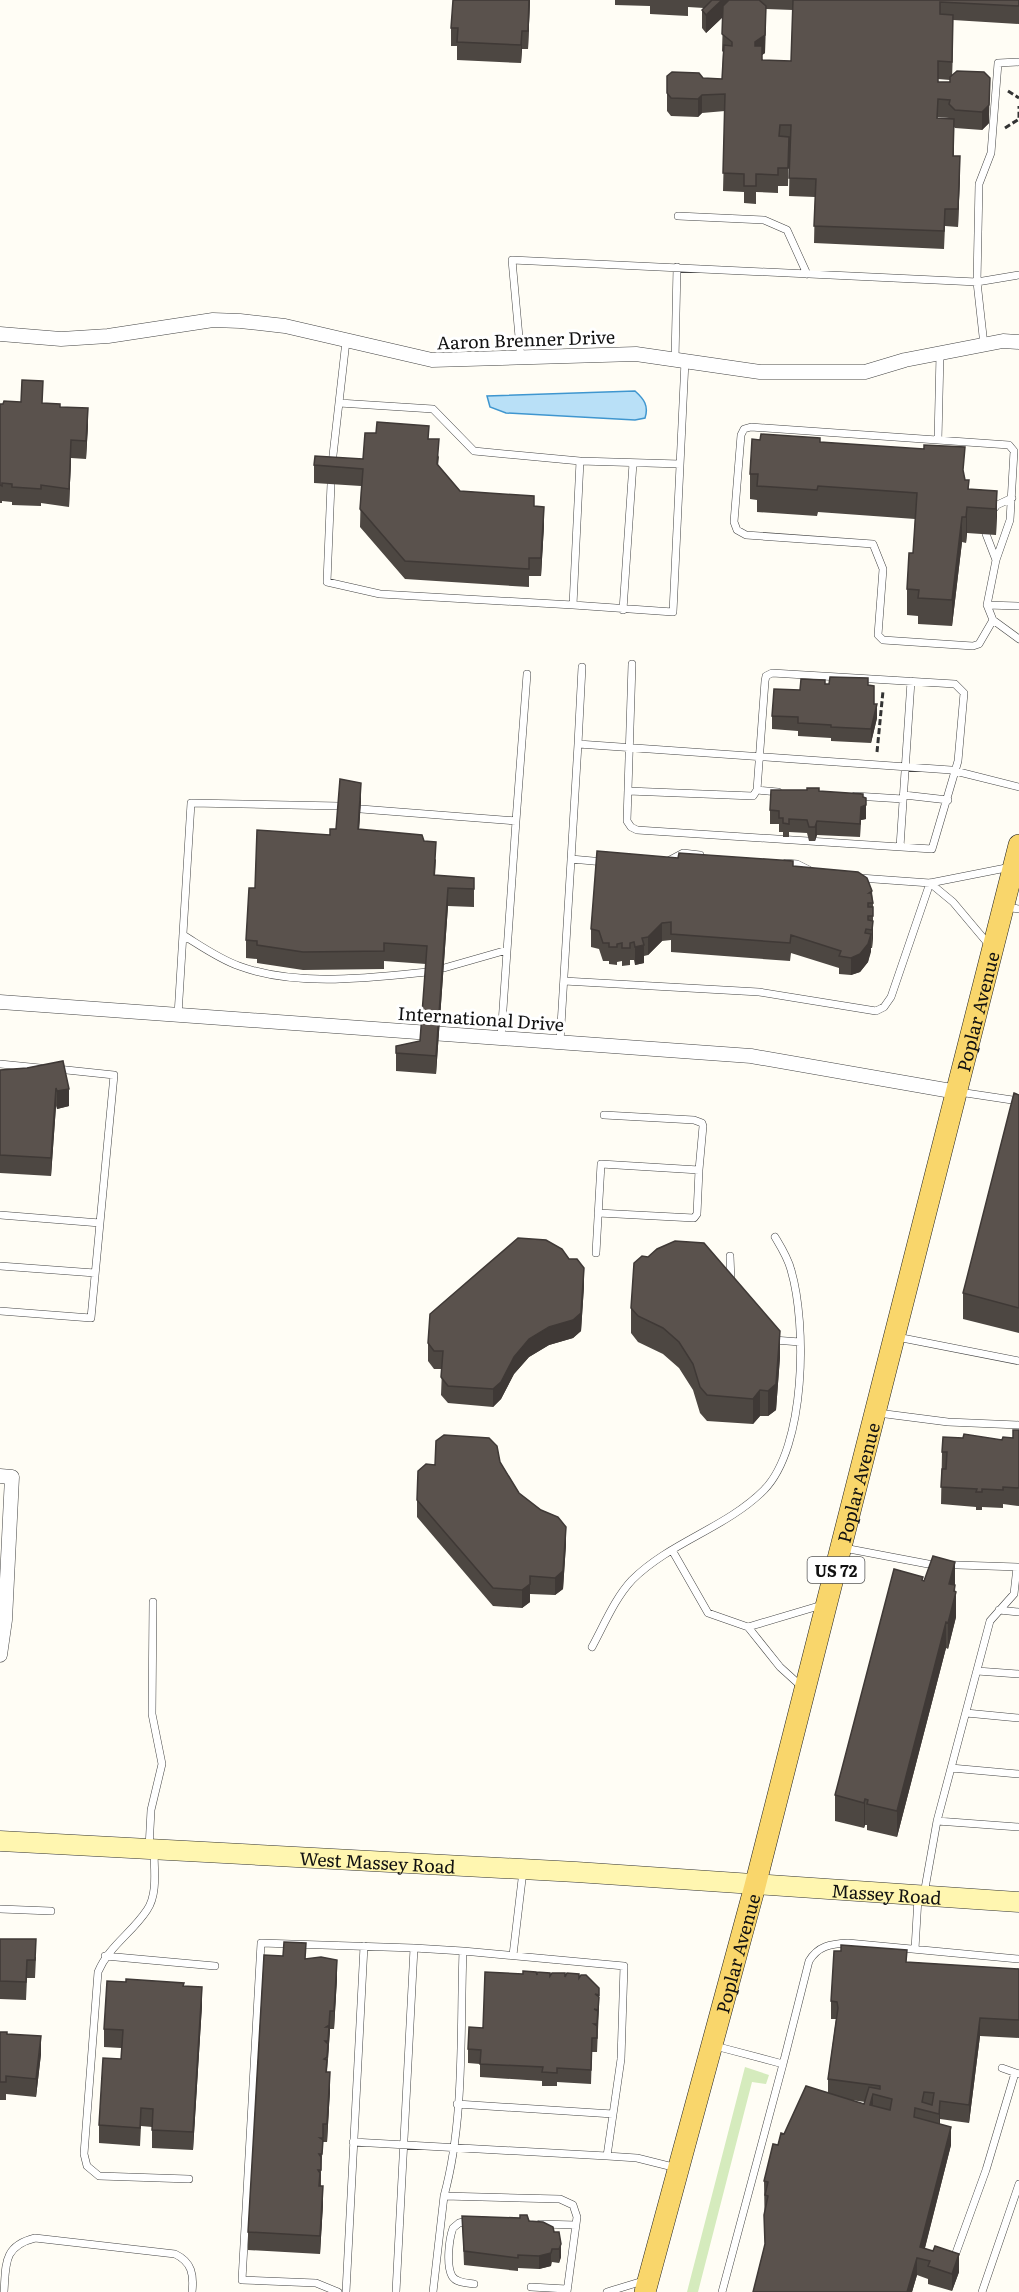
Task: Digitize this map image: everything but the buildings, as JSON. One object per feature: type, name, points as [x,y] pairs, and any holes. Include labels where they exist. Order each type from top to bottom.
[{"type":"main road","name":"Poplar Avenue","points":[[647,2286],[710,2044],[755,1886],[993,950],[1011,908],[1014,867],[1019,845]]},
{"type":"street","name":"Aaron Brenner Drive","points":[[0,334],[61,339],[108,336],[213,320],[240,321],[285,326],[432,360],[636,354],[760,372],[865,372],[984,345],[1019,342]]},
{"type":"street","name":"International Drive","points":[[0,1002],[751,1056],[957,1092]]},
{"type":"street","points":[[0,1655],[5,1620],[6,1476]]},
{"type":"street","name":"West Massey Road","points":[[0,1841],[523,1869],[755,1886]]},
{"type":"street","name":"Massey Road","points":[[755,1886],[1019,1902]]},
{"type":"lane","points":[[984,345],[977,282],[978,184],[991,153],[998,63],[1019,62]]},
{"type":"lane","points":[[678,216],[764,220],[787,230],[793,238],[807,274]]},
{"type":"lane","points":[[521,359],[512,260],[977,282],[1019,275]]},
{"type":"lane","points":[[331,484],[327,582],[380,594],[673,612],[680,464],[677,267]]},
{"type":"lane","points":[[331,474],[346,341]]},
{"type":"lane","points":[[938,440],[940,354]]},
{"type":"lane","points":[[339,404],[433,409],[474,451],[580,461],[680,464]]},
{"type":"lane","points":[[993,620],[979,644],[973,646],[883,640],[878,635],[883,569],[873,544],[746,535],[737,530],[734,522],[741,435],[744,429],[1009,445],[1014,451],[1010,520],[996,560],[987,605],[993,620],[1019,639]]},
{"type":"lane","points":[[573,605],[580,461]]},
{"type":"lane","points":[[622,610],[633,463]]},
{"type":"lane","points":[[988,516],[997,505],[1012,498]]},
{"type":"lane","points":[[986,534],[996,560]]},
{"type":"lane","points":[[987,605],[1019,606]]},
{"type":"lane","points":[[628,791],[747,798],[753,796],[757,790],[766,676],[772,672],[955,684],[964,693],[956,771],[934,848],[637,830],[627,821],[632,664]]},
{"type":"lane","points":[[560,1042],[582,667]]},
{"type":"lane","points":[[501,1038],[527,674]]},
{"type":"lane","points":[[900,847],[911,681]]},
{"type":"lane","points":[[578,744],[956,771],[1019,787]]},
{"type":"lane","points":[[757,790],[791,792]]},
{"type":"lane","points":[[847,796],[948,800]]},
{"type":"lane","points":[[178,1015],[191,803],[339,806]]},
{"type":"lane","points":[[360,809],[516,821]]},
{"type":"lane","points":[[661,865],[683,853],[706,855]]},
{"type":"lane","points":[[571,859],[618,864]]},
{"type":"lane","points":[[774,861],[797,864],[819,876]]},
{"type":"lane","points":[[852,878],[930,883],[1014,867]]},
{"type":"lane","points":[[564,981],[759,992],[876,1011],[884,1007],[891,997],[930,883]]},
{"type":"lane","points":[[930,883],[953,902],[993,950]]},
{"type":"lane","points":[[183,935],[240,966],[270,973],[322,979],[361,979],[426,972]]},
{"type":"lane","points":[[444,968],[507,950]]},
{"type":"lane","points":[[0,1064],[114,1075],[91,1318],[0,1311]]},
{"type":"lane","points":[[957,1092],[1019,1101]]},
{"type":"lane","points":[[598,1213],[694,1218],[697,1214],[702,1123],[604,1115]]},
{"type":"lane","points":[[596,1253],[601,1164],[699,1170]]},
{"type":"lane","points":[[0,1215],[100,1223]]},
{"type":"lane","points":[[592,1647],[620,1596],[632,1580],[672,1550],[738,1510],[765,1489],[784,1458],[793,1425],[801,1367],[799,1313],[791,1269],[776,1237]]},
{"type":"lane","points":[[730,1256],[731,1282],[735,1291]]},
{"type":"lane","points":[[0,1266],[95,1273]]},
{"type":"lane","points":[[767,1334],[776,1342],[800,1342]]},
{"type":"lane","points":[[895,1337],[1019,1361]]},
{"type":"lane","points":[[875,1413],[948,1422],[1019,1425]]},
{"type":"lane","points":[[841,1548],[928,1564],[1018,1567],[1014,1594],[990,1621],[937,1821],[921,1896],[915,1949]]},
{"type":"lane","points":[[672,1550],[708,1613],[748,1627],[780,1667],[805,1690]]},
{"type":"lane","points":[[153,1602],[152,1714],[162,1764],[151,1810],[153,1894],[147,1910],[105,1956],[98,1972],[84,2154],[87,2166],[99,2176],[189,2179]]},
{"type":"lane","points":[[748,1627],[827,1604]]},
{"type":"lane","points":[[999,1610],[1019,1612]]},
{"type":"lane","points":[[977,1671],[1019,1674]]},
{"type":"lane","points":[[966,1713],[1019,1718]]},
{"type":"lane","points":[[951,1768],[1019,1774]]},
{"type":"lane","points":[[937,1821],[1019,1827]]},
{"type":"lane","points":[[513,1955],[523,1869]]},
{"type":"lane","points":[[0,1909],[51,1911]]},
{"type":"lane","points":[[338,2292],[316,2283],[242,2280],[261,1943],[463,1951],[624,1966],[621,2059],[608,2156]]},
{"type":"lane","points":[[722,2292],[809,1961],[816,1950],[832,1944],[848,1943],[1019,1959]]},
{"type":"lane","points":[[346,2292],[364,1946]]},
{"type":"lane","points":[[396,2292],[414,1948]]},
{"type":"lane","points":[[433,2292],[457,2104],[463,1951]]},
{"type":"lane","points":[[105,1956],[215,1966]]},
{"type":"lane","points":[[710,2044],[783,2064]]},
{"type":"lane","points":[[949,2274],[1017,2074],[1002,2068]]},
{"type":"lane","points":[[457,2104],[613,2114]]},
{"type":"lane","points":[[353,2142],[637,2158],[677,2168]]},
{"type":"lane","points":[[982,2292],[1019,2184]]},
{"type":"lane","points":[[444,2196],[560,2199],[573,2205],[577,2217],[567,2290],[531,2287]]},
{"type":"lane","points":[[474,2284],[458,2281],[452,2276],[450,2236],[459,2223],[477,2220]]},
{"type":"lane","points":[[531,2223],[576,2225]]},
{"type":"lane","points":[[4,2292],[6,2262],[10,2250],[22,2241],[35,2238],[175,2254],[186,2259],[191,2267],[192,2292]]},
{"type":"lane","points":[[607,2292],[647,2286]]},
{"type":"path","points":[[1005,89],[1019,98]]},
{"type":"path","points":[[1004,129],[1018,119],[1019,106]]},
{"type":"path","points":[[866,751],[878,752],[883,680]]},
{"type":"green space","points":[[745,2067],[769,2075],[766,2084],[752,2082],[698,2292],[687,2292]]},
{"type":"water","points":[[635,391],[643,400],[646,410],[645,418],[635,420],[506,413],[490,407],[487,396]]}]
